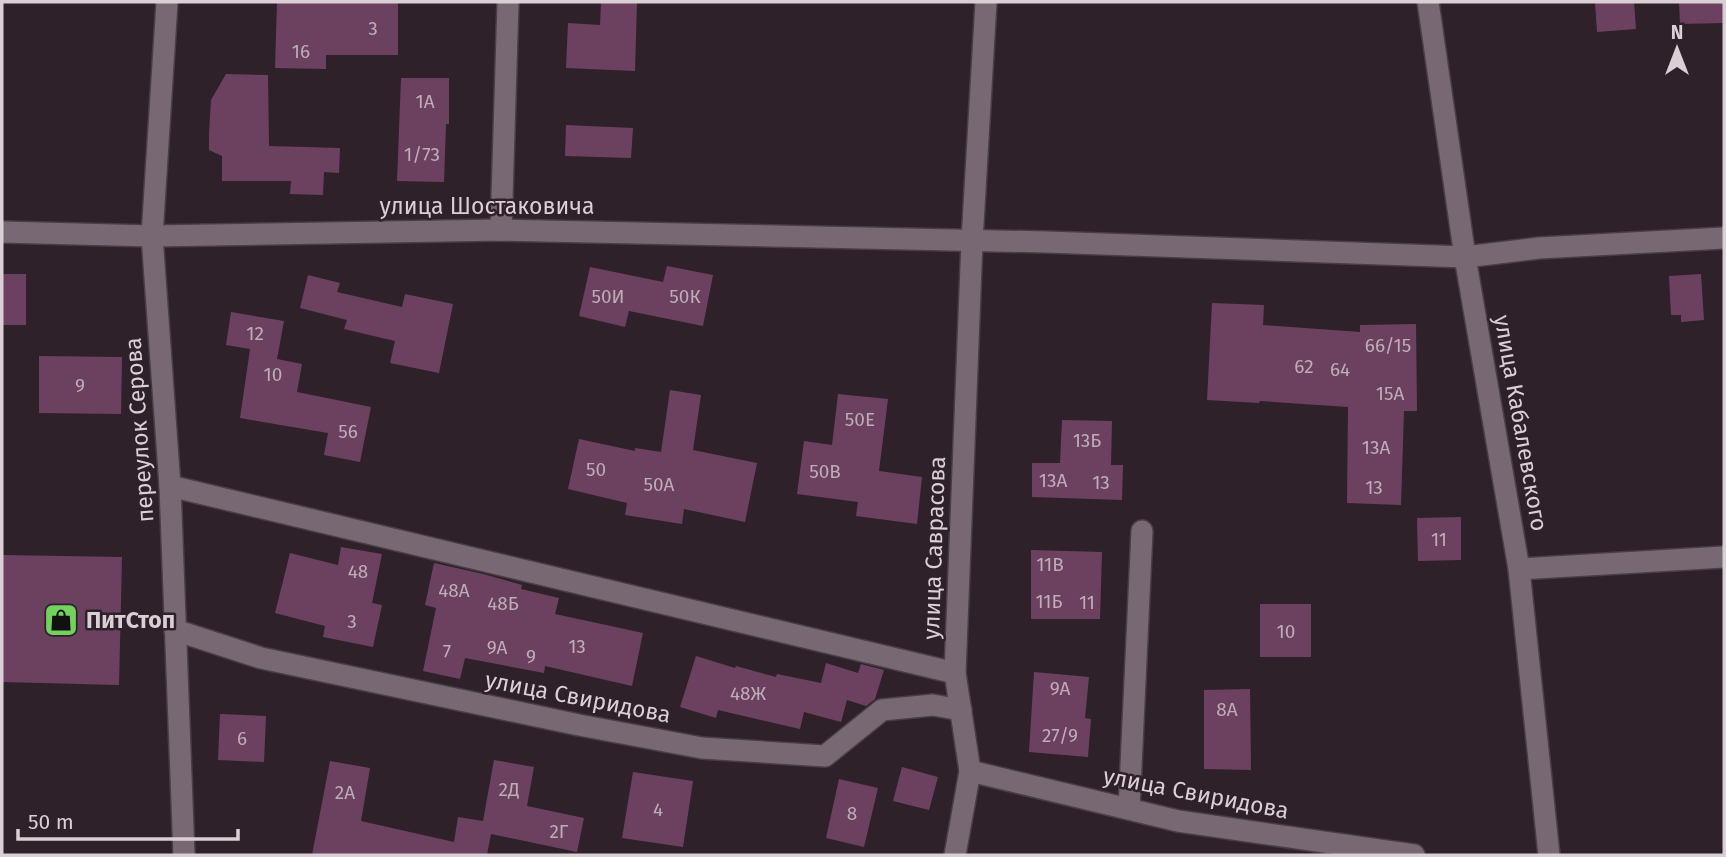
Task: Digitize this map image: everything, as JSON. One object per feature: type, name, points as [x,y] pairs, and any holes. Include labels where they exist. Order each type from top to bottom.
[{"type":"street","name":"переулок Серова","points":[[167,2],[152,236],[170,486],[184,855]]},
{"type":"street","points":[[501,230],[508,2]]},
{"type":"street","name":"улица Саврасова","points":[[956,855],[970,771],[956,673],[972,241],[986,2]]},
{"type":"street","name":"улица Кабалевского","points":[[1428,2],[1465,257],[1519,569],[1549,855]]},
{"type":"street","name":"улица Шостаковича","points":[[2,232],[152,236],[501,230],[972,241],[1465,257],[1539,248],[1724,239]]},
{"type":"street","points":[[170,486],[956,673]]},
{"type":"street","points":[[1129,809],[1142,531]]},
{"type":"street","points":[[1519,569],[1724,557]]},
{"type":"street","name":"улица Свиридова","points":[[175,630],[261,658],[553,720],[702,748],[825,757],[882,710],[933,705],[961,709]]},
{"type":"street","name":"улица Свиридова","points":[[970,771],[1178,821],[1414,855]]},
{"type":"building","points":[[277,2],[398,2],[398,55],[326,55],[326,69],[275,68]]},
{"type":"building","points":[[601,2],[637,2],[635,71],[566,68],[568,23],[600,25]]},
{"type":"building","points":[[1595,2],[1634,2],[1636,29],[1597,32]]},
{"type":"building","points":[[1679,2],[1724,2],[1724,23],[1680,24]]},
{"type":"building","points":[[226,74],[268,75],[269,146],[340,148],[339,173],[324,172],[323,195],[290,194],[291,181],[222,181],[222,156],[209,150],[209,134],[211,100]]},
{"type":"building","points":[[401,78],[449,78],[449,124],[446,124],[444,182],[397,181]]},
{"type":"building","points":[[566,125],[633,128],[631,158],[565,156]]},
{"type":"building","points":[[667,266],[713,275],[703,326],[629,311],[625,327],[579,316],[590,267],[663,282]]},
{"type":"building","points":[[2,274],[26,274],[26,325],[2,325]]},
{"type":"building","points":[[1701,274],[1704,320],[1681,322],[1681,315],[1671,315],[1669,276]]},
{"type":"building","points":[[308,275],[340,283],[337,292],[402,307],[405,294],[453,304],[439,373],[390,363],[395,341],[344,329],[347,320],[300,308]]},
{"type":"building","points":[[1212,303],[1264,305],[1263,325],[1360,332],[1360,325],[1416,324],[1417,411],[1404,411],[1401,505],[1347,503],[1348,407],[1207,400]]},
{"type":"building","points":[[231,312],[284,321],[277,359],[302,364],[297,392],[371,407],[360,462],[324,455],[328,433],[240,418],[250,349],[226,345]]},
{"type":"building","points":[[39,356],[122,357],[121,414],[39,413]]},
{"type":"building","points":[[670,390],[701,395],[693,450],[757,463],[745,522],[684,509],[682,524],[625,515],[627,503],[568,489],[579,439],[635,451],[635,448],[661,452]]},
{"type":"building","points":[[838,394],[888,399],[879,471],[922,477],[917,524],[856,516],[858,502],[797,494],[804,441],[832,445]]},
{"type":"building","points":[[1062,420],[1112,421],[1111,465],[1123,465],[1122,500],[1032,497],[1032,463],[1060,463]]},
{"type":"building","points":[[1461,517],[1461,560],[1418,561],[1417,518]]},
{"type":"building","points":[[341,547],[382,554],[372,603],[382,605],[373,647],[323,637],[325,626],[275,613],[290,553],[338,565]]},
{"type":"building","points":[[1031,550],[1102,552],[1100,619],[1031,619]]},
{"type":"building","name":"ПитСтоп","points":[[2,555],[122,557],[119,685],[2,682]]},
{"type":"building","points":[[434,563],[483,574],[522,585],[521,589],[559,598],[555,614],[643,633],[632,686],[545,666],[544,673],[465,658],[460,679],[423,671],[436,608],[425,605]]},
{"type":"building","points":[[1260,604],[1311,604],[1311,657],[1260,657]]},
{"type":"building","points":[[696,656],[776,677],[777,674],[821,683],[826,663],[858,673],[861,664],[884,670],[875,699],[866,706],[847,700],[841,722],[804,712],[800,729],[718,710],[716,718],[680,707]]},
{"type":"building","points":[[1034,672],[1089,677],[1085,718],[1091,719],[1088,757],[1029,752]]},
{"type":"building","points":[[1250,689],[1251,770],[1204,769],[1204,690]]},
{"type":"building","points":[[220,714],[266,716],[264,762],[218,760]]},
{"type":"building","points":[[494,760],[534,767],[527,806],[584,818],[577,852],[491,834],[487,855],[312,855],[330,761],[370,768],[361,821],[454,842],[458,817],[483,821]]},
{"type":"building","points":[[902,767],[938,777],[929,810],[893,801]]},
{"type":"building","points":[[633,772],[693,781],[683,847],[622,838]]},
{"type":"building","points":[[839,779],[878,788],[864,847],[826,838]]},
{"type":"place","name":"ПитСтоп","points":[[61,620]]}]
